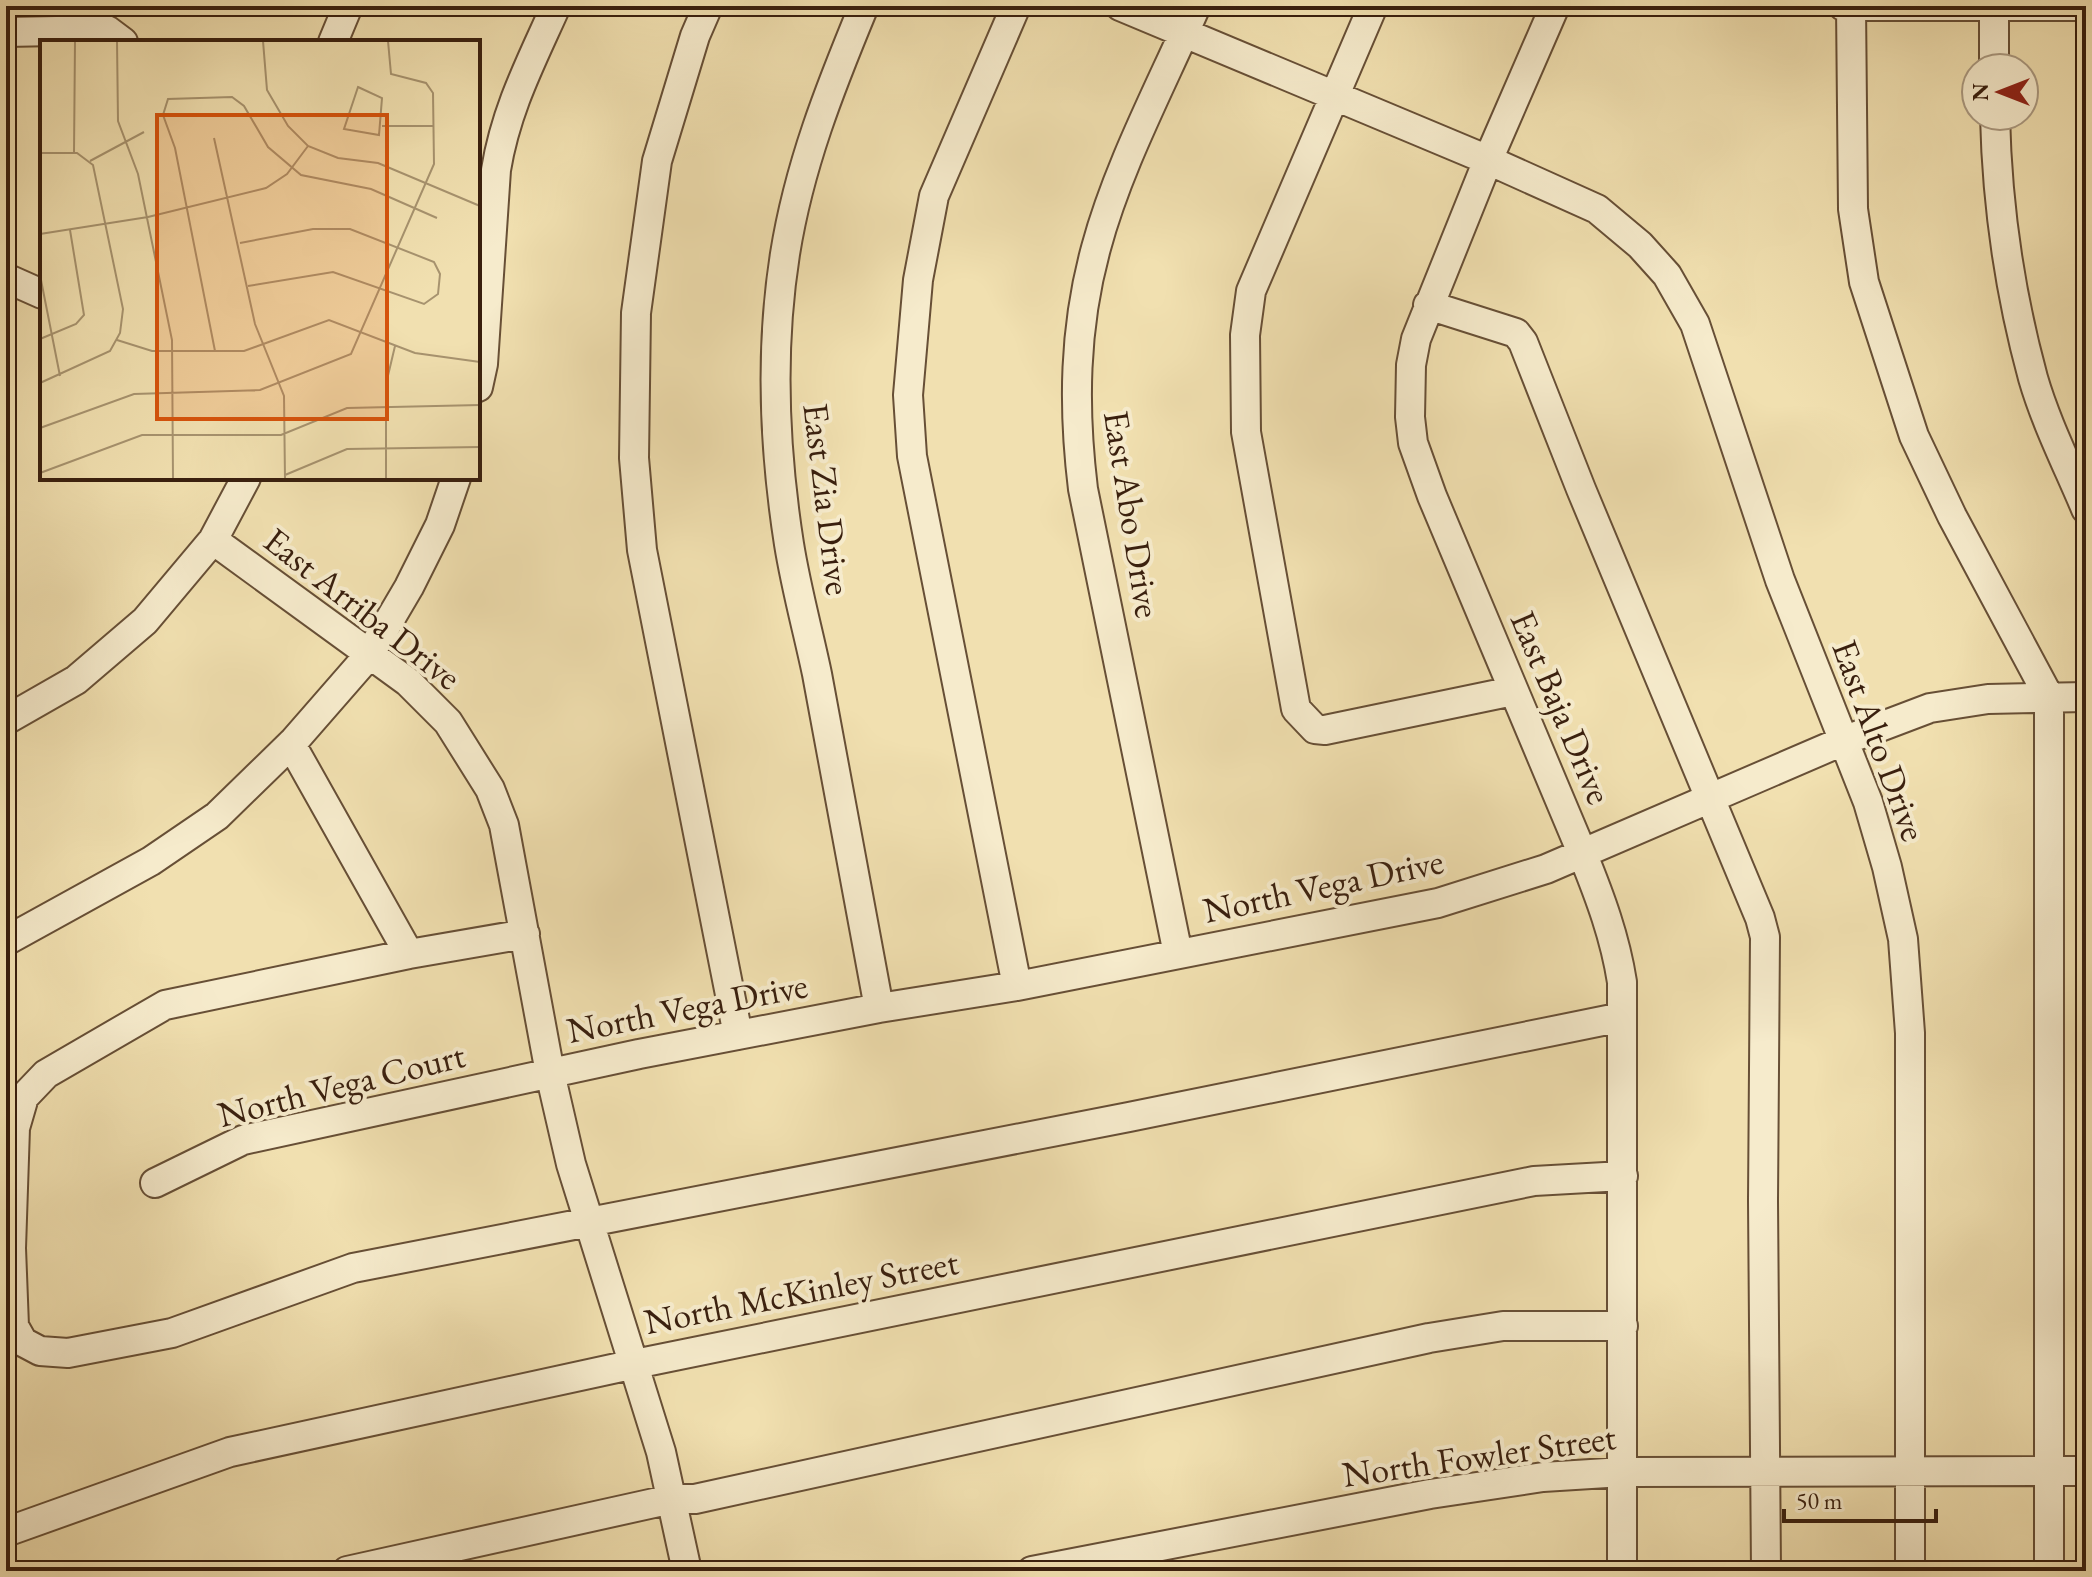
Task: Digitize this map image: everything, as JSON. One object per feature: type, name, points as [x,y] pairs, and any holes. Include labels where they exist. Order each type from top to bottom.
[{"type":"street","points":[[334,40],[348,6]]},
{"type":"street","points":[[480,378],[501,139],[509,110],[556,6]]},
{"type":"street","points":[[708,6],[695,36],[657,161],[636,313],[634,458],[642,550],[738,1035]]},
{"type":"street","name":"East Zia Drive","points":[[864,6],[822,108],[795,203],[778,318],[776,377],[778,454],[790,547],[879,1008]]},
{"type":"street","points":[[1016,6],[934,196],[918,280],[908,395],[912,456],[1017,986]]},
{"type":"street","name":"East Alto Drive","points":[[1120,6],[1488,160],[1597,209],[1640,245],[1667,275],[1695,324],[1780,580],[1868,802],[1903,939],[1909,997],[1910,1571]]},
{"type":"street","name":"East Abo Drive","points":[[1178,954],[1083,489],[1076,435],[1076,371],[1083,309],[1096,246],[1119,182],[1196,6]]},
{"type":"street","points":[[1373,6],[1251,291],[1247,312],[1246,432],[1296,709],[1315,729],[1325,730],[1513,691]]},
{"type":"street","name":"East Baja Drive","points":[[1555,6],[1428,305],[1411,365],[1409,405],[1413,443],[1432,496],[1583,855],[1617,951],[1622,982],[1622,1571]]},
{"type":"street","points":[[1843,6],[2086,6]]},
{"type":"street","points":[[1851,6],[1853,209],[1864,282],[1914,436],[1952,516],[2049,697],[2049,1571]]},
{"type":"street","points":[[1994,6],[1994,52]]},
{"type":"street","points":[[6,32],[75,19],[107,30],[120,40]]},
{"type":"street","points":[[1996,132],[2004,225],[2019,319],[2034,380],[2086,509]]},
{"type":"street","points":[[6,278],[40,293]]},
{"type":"street","points":[[1428,305],[1516,333],[1523,342],[1760,918],[1765,937],[1766,1571]]},
{"type":"street","points":[[6,720],[76,680],[145,621],[213,540],[245,480]]},
{"type":"street","points":[[6,941],[151,861],[217,816],[291,744],[369,655],[409,587],[440,525],[455,480]]},
{"type":"street","name":"East Arriba Drive","points":[[213,540],[408,682],[448,722],[490,789],[504,825],[550,1073],[587,1223],[661,1452],[687,1571]]},
{"type":"street","name":"North Vega Drive","points":[[550,1073],[1438,903],[1494,887],[1583,855],[1843,741],[1930,708],[1988,699],[2086,697]]},
{"type":"street","points":[[291,744],[409,954]]},
{"type":"street","points":[[525,934],[409,954],[165,1005],[46,1074],[24,1097],[15,1128],[11,1248],[14,1326],[23,1342],[40,1351],[68,1353],[172,1333],[353,1268],[1622,1017]]},
{"type":"street","name":"North Vega Court","points":[[155,1183],[243,1140],[550,1073]]},
{"type":"street","name":"North McKinley Street","points":[[6,1532],[230,1452],[635,1364],[1534,1181],[1623,1176]]},
{"type":"street","points":[[347,1571],[672,1499],[711,1496],[1429,1338],[1503,1326],[1623,1326]]},
{"type":"street","name":"North Fowler Street","points":[[1032,1571],[1430,1494],[1543,1477],[1623,1472],[2086,1471]]}]
